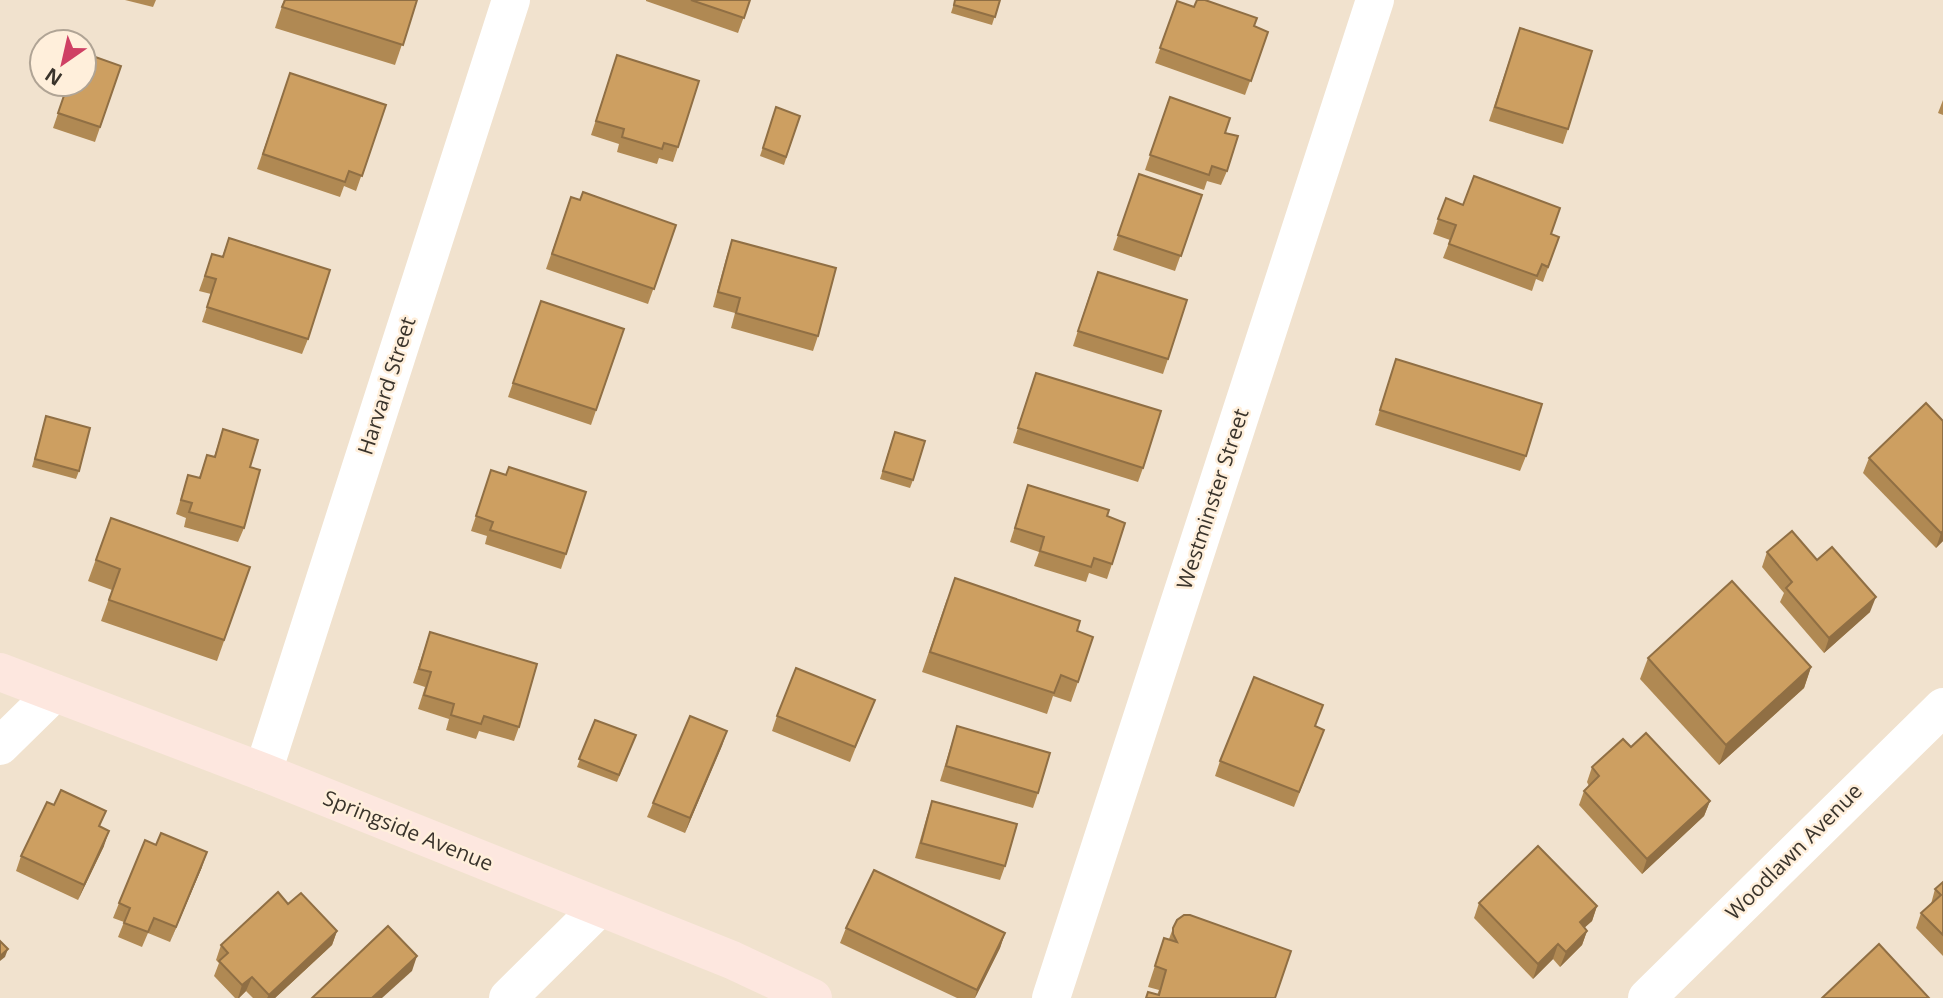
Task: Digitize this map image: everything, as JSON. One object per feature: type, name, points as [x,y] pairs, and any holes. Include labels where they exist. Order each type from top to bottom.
[{"type":"street","name":"Harvard Street","points":[[263,772],[511,0]]},
{"type":"street","name":"Westminster Street","points":[[1051,998],[1375,0]]},
{"type":"street","name":"Springside Avenue","points":[[0,673],[263,772],[732,960],[813,998]]},
{"type":"street","points":[[0,746],[54,693]]},
{"type":"street","name":"Woodlawn Avenue","points":[[1647,998],[1943,707]]},
{"type":"street","points":[[508,998],[599,908]]},
{"type":"building","points":[[285,0],[417,0],[403,45],[282,7]]},
{"type":"building","points":[[691,0],[750,0],[744,18]]},
{"type":"building","points":[[955,0],[1000,0],[995,17],[954,5]]},
{"type":"building","points":[[1197,0],[1205,0],[1257,18],[1254,26],[1268,32],[1251,81],[1160,48],[1177,1],[1194,7]]},
{"type":"building","points":[[1520,28],[1592,51],[1568,129],[1495,107]]},
{"type":"building","points":[[617,55],[699,81],[678,147],[664,143],[662,149],[622,137],[624,129],[596,121]]},
{"type":"building","points":[[98,58],[121,66],[100,127],[58,113],[63,98],[98,98]]},
{"type":"building","points":[[290,73],[386,105],[362,176],[349,171],[345,182],[263,154]]},
{"type":"building","points":[[1170,97],[1230,118],[1225,133],[1238,136],[1227,171],[1212,166],[1209,175],[1150,155]]},
{"type":"building","points":[[776,107],[800,116],[786,157],[763,148]]},
{"type":"building","points":[[1139,174],[1202,195],[1181,256],[1118,235]]},
{"type":"building","points":[[1474,176],[1560,208],[1551,234],[1559,237],[1548,267],[1542,264],[1537,276],[1449,244],[1456,225],[1438,219],[1446,198],[1463,205]]},
{"type":"building","points":[[583,192],[676,225],[654,289],[552,254],[571,197],[580,200]]},
{"type":"building","points":[[229,238],[330,270],[308,339],[207,307],[216,279],[205,276],[212,254],[223,257]]},
{"type":"building","points":[[732,240],[836,268],[818,336],[736,313],[740,298],[718,292]]},
{"type":"building","points":[[1098,272],[1187,300],[1168,359],[1078,331]]},
{"type":"building","points":[[541,301],[624,329],[596,410],[513,383]]},
{"type":"building","points":[[1396,359],[1542,404],[1526,456],[1380,410]]},
{"type":"building","points":[[1036,373],[1161,411],[1143,468],[1018,428]]},
{"type":"building","points":[[1926,403],[1943,421],[1941,533],[1869,458]]},
{"type":"building","points":[[46,416],[90,428],[79,471],[35,459]]},
{"type":"building","points":[[223,429],[258,440],[250,467],[260,470],[244,528],[189,512],[192,503],[181,500],[188,475],[200,478],[207,455],[215,457]]},
{"type":"building","points":[[895,432],[925,441],[913,480],[883,471]]},
{"type":"building","points":[[509,467],[586,492],[566,554],[490,530],[493,522],[476,516],[491,470],[506,475]]},
{"type":"building","points":[[1028,485],[1109,510],[1107,516],[1125,523],[1112,564],[1094,558],[1091,567],[1040,551],[1044,537],[1015,528]]},
{"type":"building","points":[[111,518],[250,567],[224,640],[109,600],[120,569],[96,560]]},
{"type":"building","points":[[1792,531],[1817,560],[1832,547],[1876,597],[1829,638],[1786,588],[1792,582],[1767,552]]},
{"type":"building","points":[[955,578],[1080,621],[1077,631],[1093,637],[1078,682],[1061,675],[1054,693],[930,652]]},
{"type":"building","points":[[1732,581],[1811,667],[1726,745],[1648,658]]},
{"type":"building","points":[[430,632],[537,664],[519,727],[484,716],[481,724],[451,715],[454,704],[424,695],[431,672],[419,669]]},
{"type":"building","points":[[796,668],[875,700],[855,747],[777,716]]},
{"type":"building","points":[[1254,677],[1323,705],[1315,726],[1324,730],[1299,792],[1220,761]]},
{"type":"building","points":[[690,716],[727,731],[690,818],[653,803]]},
{"type":"building","points":[[595,720],[636,735],[619,775],[579,759]]},
{"type":"building","points":[[957,726],[1050,753],[1038,793],[946,766]]},
{"type":"building","points":[[1646,733],[1710,801],[1647,859],[1584,791],[1599,776],[1592,767],[1623,739],[1631,747]]},
{"type":"building","points":[[61,790],[106,811],[99,826],[109,831],[84,885],[21,856],[47,802],[54,805]]},
{"type":"building","points":[[932,801],[1017,824],[1005,866],[921,843]]},
{"type":"building","points":[[161,833],[207,852],[176,927],[154,918],[148,932],[124,923],[130,908],[119,903],[145,840],[156,845]]},
{"type":"building","points":[[1538,846],[1597,906],[1580,922],[1587,931],[1566,952],[1558,944],[1538,964],[1479,903]]},
{"type":"building","points":[[874,870],[1005,933],[977,990],[846,928]]},
{"type":"building","points":[[1943,882],[1943,935],[1921,913],[1941,895],[1935,889]]},
{"type":"building","points":[[278,892],[288,904],[301,893],[337,931],[269,995],[252,977],[242,985],[219,961],[228,953],[221,945]]},
{"type":"building","points":[[1184,915],[1291,951],[1275,998],[1146,998],[1148,992],[1159,995],[1166,970],[1155,966],[1164,938],[1177,942],[1173,928],[1177,920]]},
{"type":"building","points":[[388,926],[417,956],[372,998],[312,998]]},
{"type":"building","points":[[0,941],[8,949],[0,956]]},
{"type":"building","points":[[1879,944],[1929,998],[1822,998]]}]
